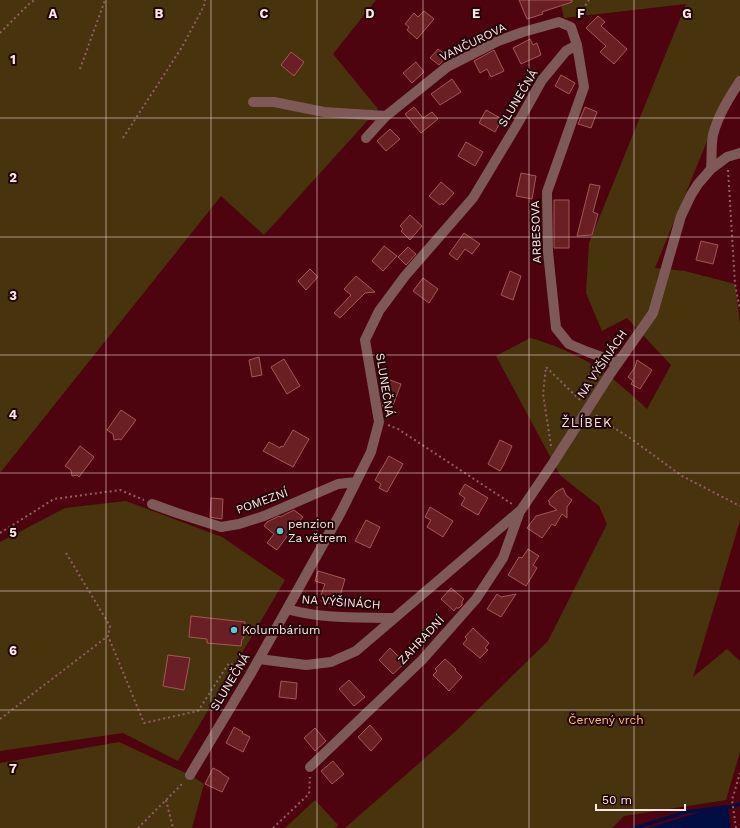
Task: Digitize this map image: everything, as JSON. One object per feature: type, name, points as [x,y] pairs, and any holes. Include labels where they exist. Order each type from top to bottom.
[{"type":"street","name":"VANČUROVA","points":[[366,138],[386,116],[447,67],[498,41],[523,32],[558,22],[571,28]]},
{"type":"street","points":[[571,28],[577,45]]},
{"type":"street","name":"ARBESOVA","points":[[577,45],[584,87],[547,192],[548,252],[556,328],[569,344],[618,363]]},
{"type":"street","name":"SLUNEČNÁ","points":[[190,776],[287,609],[371,452],[379,422],[365,340],[379,311],[405,276],[473,198],[542,80],[566,51],[577,45]]},
{"type":"street","points":[[711,169],[713,136],[719,118],[729,97],[740,82]]},
{"type":"street","points":[[253,102],[274,102],[324,112],[386,116]]},
{"type":"street","name":"NA VÝŠINÁCH","points":[[259,659],[306,665],[331,662],[356,651],[521,510],[610,374],[653,313],[681,216],[691,195],[711,169],[727,157],[740,153]]},
{"type":"street","name":"POMEZNÍ","points":[[152,504],[221,527],[239,524],[264,516],[338,484],[356,482]]},
{"type":"street","name":"ZAHRADNÍ","points":[[310,767],[422,660],[476,599],[503,558],[521,510]]},
{"type":"street","name":"NA VÝŠINÁCH","points":[[287,609],[302,613],[335,616],[394,618]]},
{"type":"path","points":[[0,33],[31,2],[35,0]]},
{"type":"path","points":[[80,69],[105,0]]},
{"type":"path","points":[[123,138],[182,47],[204,6],[205,0]]},
{"type":"path","points":[[571,28],[589,0]]},
{"type":"path","points":[[727,157],[735,284],[740,310]]},
{"type":"path","points":[[553,463],[543,394],[546,367],[585,404]]},
{"type":"path","points":[[595,414],[682,476],[740,506]]},
{"type":"path","points":[[379,422],[398,429],[521,510]]},
{"type":"path","points":[[0,533],[54,499],[120,490],[152,504]]},
{"type":"path","points":[[66,553],[110,626],[108,636],[144,723],[198,711],[229,663],[250,675]]},
{"type":"path","points":[[0,719],[108,636]]},
{"type":"path","points":[[273,828],[309,794],[310,767]]},
{"type":"path","points":[[736,828],[732,800],[740,773]]},
{"type":"path","points":[[138,828],[190,776]]},
{"type":"path","points":[[166,800],[174,828]]},
{"type":"green space","points":[[0,0],[376,0],[333,54],[378,109],[264,235],[221,196],[0,473]]},
{"type":"green space","name":"Červený vrch","points":[[560,0],[740,0],[740,75],[717,117],[655,268],[685,271],[735,284],[740,323],[740,521],[693,677],[727,649],[740,661],[740,752],[726,800],[624,816],[612,828],[345,828],[457,730],[548,641],[607,524],[599,506],[560,475],[496,356],[530,338],[542,341],[577,356],[610,376],[647,409],[671,365],[627,318],[602,331],[586,293],[589,243],[686,4],[564,18]]},
{"type":"green space","points":[[126,501],[222,537],[285,580],[178,761],[123,733],[0,751],[0,542],[65,508]]},
{"type":"green space","points":[[119,742],[190,775],[204,784],[192,828],[0,828],[0,763]]},
{"type":"green space","points":[[315,800],[338,825],[335,828],[285,828]]},
{"type":"shaded area","points":[[723,805],[728,808],[731,828],[648,828]]},
{"type":"building","points":[[519,0],[572,0],[572,2],[542,12],[543,14],[527,19]]},
{"type":"building","points":[[424,11],[434,19],[417,39],[407,30],[409,27],[405,24],[414,13],[418,17]]},
{"type":"building","points":[[598,16],[605,22],[601,26],[627,49],[614,64],[600,52],[606,46],[586,28]]},
{"type":"building","points":[[530,39],[533,45],[537,43],[541,55],[521,64],[513,48]]},
{"type":"building","points":[[438,49],[447,56],[439,65],[430,58]]},
{"type":"building","points":[[494,50],[504,71],[491,77],[487,69],[480,73],[474,61]]},
{"type":"building","points":[[291,52],[304,62],[294,76],[281,65]]},
{"type":"building","points":[[416,62],[424,72],[412,83],[403,73]]},
{"type":"building","points":[[561,75],[575,83],[569,94],[555,86]]},
{"type":"building","points":[[452,79],[461,92],[440,105],[431,94]]},
{"type":"building","points":[[414,107],[423,118],[432,112],[438,119],[421,133],[405,114]]},
{"type":"building","points":[[585,107],[597,112],[591,128],[578,124]]},
{"type":"building","points":[[486,110],[502,119],[495,132],[479,123]]},
{"type":"building","points":[[390,129],[400,139],[386,151],[377,141]]},
{"type":"building","points":[[466,142],[483,152],[475,166],[458,156]]},
{"type":"building","points":[[521,173],[536,176],[532,199],[516,196]]},
{"type":"building","points":[[441,182],[454,193],[443,205],[442,203],[440,205],[429,196]]},
{"type":"building","points":[[590,184],[600,186],[593,212],[598,214],[592,235],[577,236]]},
{"type":"building","points":[[554,200],[569,200],[569,248],[554,248]]},
{"type":"building","points":[[410,215],[422,226],[410,240],[401,231],[403,229],[400,226]]},
{"type":"building","points":[[464,233],[480,244],[472,254],[465,249],[457,260],[449,254]]},
{"type":"building","points":[[701,241],[718,245],[713,264],[696,260]]},
{"type":"building","points":[[384,246],[397,256],[383,271],[372,261]]},
{"type":"building","points":[[408,247],[416,254],[406,265],[398,257]]},
{"type":"building","points":[[310,269],[318,277],[306,290],[298,281]]},
{"type":"building","points":[[510,271],[521,276],[513,300],[501,295]]},
{"type":"building","points":[[356,276],[375,292],[365,293],[340,318],[334,313],[351,295],[344,289]]},
{"type":"building","points":[[423,278],[438,289],[429,303],[413,291]]},
{"type":"building","points":[[259,357],[262,375],[252,377],[249,360]]},
{"type":"building","points":[[284,359],[300,386],[287,394],[271,367]]},
{"type":"building","points":[[637,360],[652,370],[640,389],[631,384],[633,381],[628,377],[635,367]]},
{"type":"building","points":[[390,380],[401,384],[390,413],[384,410],[382,403]]},
{"type":"building","points":[[121,410],[136,420],[121,440],[114,440],[113,434],[107,430]]},
{"type":"building","points":[[293,430],[309,439],[293,467],[263,451],[269,442],[280,448],[281,446],[283,447]]},
{"type":"building","points":[[500,440],[512,446],[500,471],[488,464]]},
{"type":"building","points":[[80,446],[94,457],[79,477],[77,475],[72,476],[71,470],[65,466]]},
{"type":"building","points":[[389,456],[403,464],[387,492],[379,488],[381,484],[375,480]]},
{"type":"building","points":[[465,484],[488,498],[478,515],[461,505],[465,498],[459,494]]},
{"type":"building","points":[[563,488],[566,495],[572,500],[567,507],[567,518],[562,514],[555,526],[552,524],[542,538],[527,528],[536,516],[557,510],[549,504],[550,502],[548,501],[556,492]]},
{"type":"building","points":[[211,498],[223,499],[222,519],[210,517]]},
{"type":"building","points":[[430,507],[453,521],[443,537],[427,527],[431,520],[425,517]]},
{"type":"building","name":"penzion Za větrem","points":[[294,510],[303,517],[277,550],[267,543],[274,534],[264,526],[267,522]]},
{"type":"building","points":[[366,520],[380,527],[370,548],[355,541]]},
{"type":"building","points":[[528,549],[539,556],[533,565],[537,568],[526,586],[508,575],[519,557],[522,558]]},
{"type":"building","points":[[318,571],[345,579],[337,606],[321,601],[321,595],[325,584],[315,581]]},
{"type":"building","points":[[451,588],[464,599],[462,601],[462,605],[454,611],[441,599]]},
{"type":"building","points":[[497,594],[501,597],[516,594],[501,617],[487,609]]},
{"type":"building","name":"Kolumbárium","points":[[191,616],[245,622],[241,646],[207,643],[207,639],[189,637]]},
{"type":"building","points":[[473,628],[489,643],[485,648],[488,650],[480,658],[463,644],[467,639],[465,637]]},
{"type":"building","points":[[390,648],[405,663],[393,674],[379,660]]},
{"type":"building","points":[[168,655],[190,658],[184,690],[163,686]]},
{"type":"building","points":[[445,659],[462,677],[449,691],[433,675],[437,671],[435,669]]},
{"type":"building","points":[[349,680],[365,697],[354,706],[339,689]]},
{"type":"building","points":[[281,681],[297,683],[296,699],[279,697]]},
{"type":"building","points":[[370,725],[382,739],[371,751],[358,737]]},
{"type":"building","points":[[234,727],[250,737],[243,752],[226,743]]},
{"type":"building","points":[[315,728],[326,741],[315,751],[304,738]]},
{"type":"building","points":[[333,761],[344,774],[332,784],[321,771]]},
{"type":"building","points":[[213,768],[229,778],[222,792],[205,784]]},
{"type":"waterway","points":[[723,807],[731,807],[740,804]]},
{"type":"waterway","points":[[635,828],[686,812],[717,808]]},
{"type":"place","name":"penzion Za větrem","points":[[280,531]]},
{"type":"place","name":"Kolumbárium","points":[[234,630]]},
{"type":"district","name":"ŽLÍBEK","points":[[587,422]]}]
